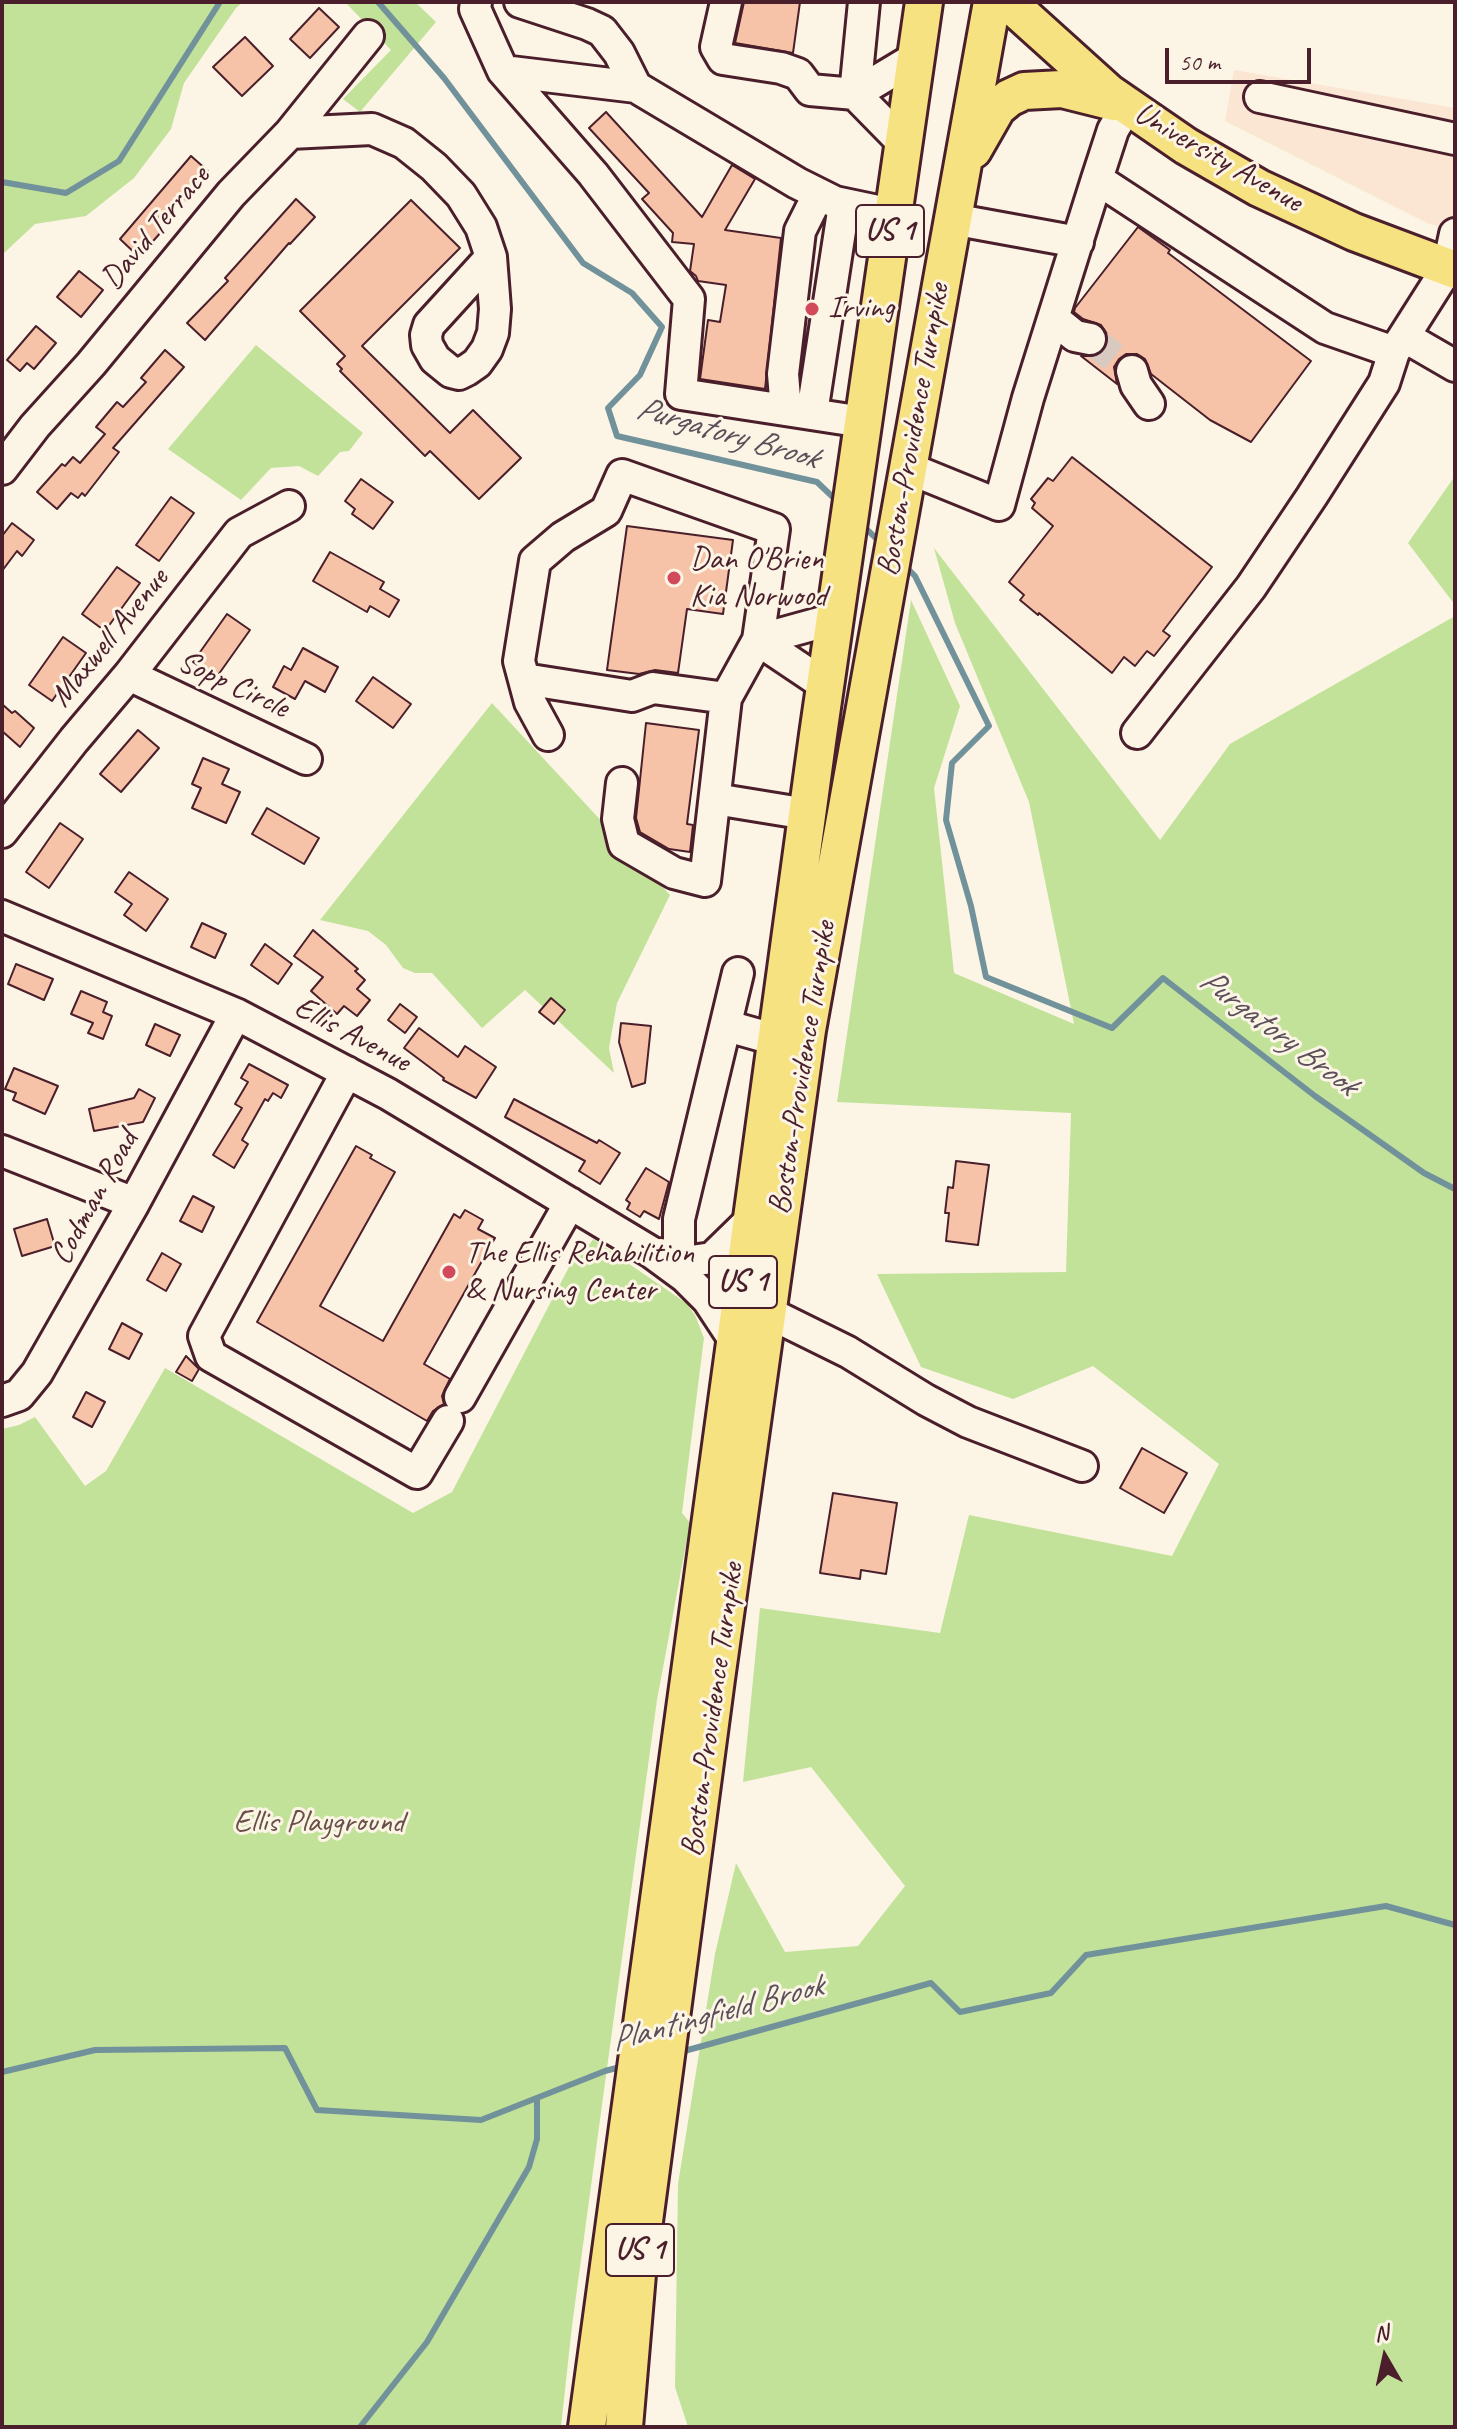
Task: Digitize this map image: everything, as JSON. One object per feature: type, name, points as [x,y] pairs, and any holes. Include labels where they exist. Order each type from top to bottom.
[{"type":"main road","name":"Boston-Providence Turnpike","points":[[655,2033],[735,1341],[834,619],[924,2]]},
{"type":"main road","name":"Boston-Providence Turnpike","points":[[587,2427],[649,2076],[825,920],[992,2]]},
{"type":"main road","name":"University Avenue","points":[[1008,2],[1073,62],[1127,106],[1186,146],[1259,188],[1354,232],[1453,257]]},
{"type":"main road","points":[[960,175],[992,116],[1002,103],[1016,94],[1033,89],[1062,89],[1127,106]]},
{"type":"main road","name":"Boston-Providence Turnpike","points":[[624,2427],[649,2076]]},
{"type":"street","points":[[476,2],[475,9],[503,71],[593,174],[689,299],[681,394],[863,422]]},
{"type":"street","points":[[520,2],[602,31],[619,53],[636,87]]},
{"type":"street","points":[[726,2],[716,47],[723,59],[781,68],[798,74],[810,90],[855,94],[915,58]]},
{"type":"street","points":[[864,2],[855,94],[903,143]]},
{"type":"street","name":"David Terrace","points":[[2,469],[231,194],[290,133],[368,36]]},
{"type":"street","points":[[503,71],[636,87],[831,200],[892,214]]},
{"type":"street","points":[[1260,97],[1455,139]]},
{"type":"street","points":[[908,468],[999,505],[1028,398],[1075,336],[1078,242],[1113,130],[1127,106]]},
{"type":"street","points":[[290,133],[372,129],[404,143],[434,167],[461,195],[481,227],[491,257]]},
{"type":"street","points":[[1097,179],[1325,328],[1399,344],[1455,366]]},
{"type":"street","points":[[799,412],[831,200]]},
{"type":"street","points":[[952,219],[1078,242]]},
{"type":"street","points":[[1137,733],[1251,587],[1306,505],[1384,383],[1399,344],[1453,257]]},
{"type":"street","points":[[548,735],[530,702],[522,670],[535,561],[563,537],[606,511],[622,475],[774,529],[758,640],[726,698],[705,881],[674,873],[624,844],[618,819],[622,783]]},
{"type":"street","name":"Maxwell Avenue","points":[[2,832],[239,533],[289,506]]},
{"type":"street","points":[[758,640],[834,619]]},
{"type":"street","points":[[758,640],[825,685]]},
{"type":"street","points":[[522,670],[637,679],[653,688],[726,698]]},
{"type":"street","name":"Sopp Circle","points":[[129,675],[306,759]]},
{"type":"street","points":[[715,799],[807,814]]},
{"type":"street","name":"Ellis Avenue","points":[[2,916],[236,1014],[388,1094],[570,1203],[665,1255],[708,1300],[735,1341]]},
{"type":"street","points":[[738,973],[679,1219],[665,1255],[691,1261],[712,1258],[753,1218]]},
{"type":"street","name":"Codman Road","points":[[2,1401],[19,1395],[37,1373],[134,1203],[236,1014]]},
{"type":"street","points":[[727,1026],[777,1040]]},
{"type":"street","points":[[347,1072],[204,1336],[211,1356],[417,1473],[570,1203]]},
{"type":"street","points":[[2,1151],[134,1203]]},
{"type":"street","points":[[767,1312],[848,1352],[968,1422],[1082,1466]]},
{"type":"shaded area","points":[[1234,70],[1455,108],[1455,230],[1429,224],[1225,121]]},
{"type":"green space","points":[[2,2],[243,2],[184,83],[171,129],[134,178],[86,216],[35,224],[2,255]]},
{"type":"green space","points":[[345,2],[415,2],[436,22],[360,112],[343,99],[391,50]]},
{"type":"green space","points":[[256,345],[363,433],[349,451],[340,452],[318,476],[299,466],[271,468],[241,500],[168,449]]},
{"type":"green space","points":[[1455,476],[1455,605],[1408,543]]},
{"type":"green space","points":[[934,548],[1160,840],[1230,744],[1455,616],[1455,2427],[688,2427],[675,2387],[678,2184],[715,1954],[736,1863],[785,1952],[858,1946],[905,1886],[811,1767],[743,1782],[760,1608],[940,1633],[969,1515],[1172,1556],[1219,1464],[1093,1366],[1013,1399],[921,1367],[877,1274],[1066,1272],[1071,1113],[837,1102],[911,600],[960,706],[934,788],[954,973],[1074,1024],[1029,802],[955,623]]},
{"type":"green space","points":[[492,703],[670,895],[617,1003],[609,1048],[614,1073],[525,990],[482,1028],[432,973],[415,973],[403,968],[386,945],[368,931],[320,920]]},
{"type":"green space","name":"Ellis Playground","points":[[593,1239],[686,1303],[695,1315],[704,1338],[682,1513],[690,1523],[657,1700],[561,2427],[2,2427],[2,1429],[35,1417],[85,1486],[106,1471],[165,1368],[413,1513],[452,1492],[583,1240],[590,1244]]},
{"type":"building","points":[[744,2],[800,2],[793,53],[735,43]]},
{"type":"building","points":[[319,8],[339,27],[310,58],[290,39]]},
{"type":"building","points":[[245,37],[273,66],[242,96],[213,67]]},
{"type":"building","points":[[606,112],[702,217],[732,165],[755,179],[725,230],[781,238],[765,389],[700,379],[708,320],[720,322],[726,285],[698,281],[690,271],[694,244],[672,242],[673,233],[642,199],[649,193],[589,128]]},
{"type":"building","points":[[191,156],[208,171],[198,182],[202,185],[187,201],[180,195],[154,223],[162,231],[139,257],[120,239]]},
{"type":"building","points":[[296,199],[315,217],[205,340],[187,323],[228,281],[225,278]]},
{"type":"building","points":[[411,200],[460,248],[362,346],[450,433],[473,410],[521,458],[479,499],[430,451],[425,456],[340,371],[342,369],[337,364],[345,356],[300,311]]},
{"type":"building","points":[[1138,227],[1311,361],[1251,442],[1210,420],[1151,374],[1145,359],[1137,354],[1126,354],[1119,359],[1114,367],[1117,384],[1081,356],[1095,356],[1103,351],[1107,334],[1101,325],[1083,319],[1074,312],[1075,308]]},
{"type":"building","points":[[79,271],[103,290],[81,317],[57,297]]},
{"type":"building","points":[[36,326],[56,343],[34,369],[27,363],[20,371],[7,360]]},
{"type":"building","points":[[165,350],[184,367],[113,448],[119,452],[85,496],[82,493],[78,498],[71,493],[57,509],[37,492],[62,464],[65,466],[73,457],[80,463],[105,434],[96,427],[117,402],[123,407],[146,382],[141,378]]},
{"type":"building","points":[[1072,457],[1212,567],[1163,631],[1170,636],[1154,656],[1147,651],[1135,666],[1124,657],[1112,673],[1020,600],[1024,595],[1009,582],[1053,526],[1032,508],[1035,503],[1031,499],[1048,478],[1053,481]]},
{"type":"building","points":[[361,479],[393,502],[373,529],[352,514],[355,509],[345,501]]},
{"type":"building","points":[[171,497],[194,513],[159,561],[136,545]]},
{"type":"building","points":[[12,523],[34,540],[22,556],[17,551],[2,571],[2,536]]},
{"type":"building","name":"Dan O'Brien Kia Norwood","points":[[627,526],[733,540],[723,614],[687,609],[678,673],[655,670],[639,674],[607,670]]},
{"type":"building","points":[[330,552],[384,582],[380,589],[399,600],[389,617],[370,606],[367,612],[313,581]]},
{"type":"building","points":[[117,567],[140,583],[105,631],[82,614]]},
{"type":"building","points":[[227,614],[250,630],[216,678],[193,662]]},
{"type":"building","points":[[63,637],[86,653],[52,701],[29,685]]},
{"type":"building","points":[[303,648],[338,667],[325,692],[305,681],[295,699],[273,687],[284,666],[291,670]]},
{"type":"building","points":[[373,677],[411,704],[393,728],[356,701]]},
{"type":"building","points":[[2,704],[34,728],[20,747],[2,731]]},
{"type":"building","points":[[646,723],[699,730],[687,824],[693,825],[690,852],[669,849],[640,832],[636,818]]},
{"type":"building","points":[[138,730],[159,748],[121,792],[100,774]]},
{"type":"building","points":[[203,758],[229,769],[222,784],[240,792],[226,823],[192,808],[201,788],[192,784]]},
{"type":"building","points":[[267,808],[319,838],[304,864],[252,834]]},
{"type":"building","points":[[60,823],[83,839],[49,888],[26,872]]},
{"type":"building","points":[[129,872],[168,899],[146,931],[124,915],[132,904],[115,892]]},
{"type":"building","points":[[202,923],[226,934],[215,958],[191,947]]},
{"type":"building","points":[[313,930],[358,969],[355,971],[365,980],[357,989],[370,1000],[357,1016],[344,1006],[337,1014],[311,991],[323,977],[294,956]]},
{"type":"building","points":[[265,944],[292,964],[278,984],[251,965]]},
{"type":"building","points":[[16,964],[53,979],[44,1000],[8,984]]},
{"type":"building","points":[[81,991],[107,1002],[103,1012],[112,1016],[103,1039],[88,1033],[93,1023],[71,1014]]},
{"type":"building","points":[[551,998],[565,1010],[554,1024],[539,1012]]},
{"type":"building","points":[[400,1004],[417,1017],[405,1033],[388,1020]]},
{"type":"building","points":[[621,1023],[651,1026],[645,1083],[632,1087],[619,1042]]},
{"type":"building","points":[[155,1024],[180,1035],[170,1056],[146,1045]]},
{"type":"building","points":[[419,1028],[458,1057],[465,1046],[496,1067],[476,1098],[443,1080],[404,1048]]},
{"type":"building","points":[[249,1064],[288,1085],[281,1098],[273,1093],[268,1101],[265,1099],[242,1140],[248,1144],[234,1168],[213,1155],[242,1108],[235,1104],[248,1082],[241,1078]]},
{"type":"building","points":[[14,1068],[58,1086],[45,1114],[13,1100],[16,1093],[5,1089]]},
{"type":"building","points":[[139,1089],[155,1098],[143,1122],[94,1131],[89,1109],[134,1098]]},
{"type":"building","points":[[514,1099],[620,1153],[600,1184],[579,1171],[585,1161],[505,1117]]},
{"type":"building","name":"The Ellis Rehabilition & Nursing Center","points":[[356,1146],[395,1172],[320,1306],[383,1341],[454,1214],[460,1218],[465,1210],[483,1220],[478,1229],[495,1238],[424,1364],[450,1379],[442,1396],[444,1404],[433,1411],[427,1421],[257,1322]]},
{"type":"building","points":[[956,1161],[989,1165],[978,1245],[946,1241],[948,1187],[953,1188]]},
{"type":"building","points":[[646,1168],[669,1182],[659,1219],[644,1211],[640,1217],[627,1209],[630,1203],[626,1200]]},
{"type":"building","points":[[193,1196],[214,1207],[202,1232],[180,1221]]},
{"type":"building","points":[[47,1219],[55,1246],[22,1256],[14,1229]]},
{"type":"building","points":[[162,1253],[181,1264],[166,1291],[147,1280]]},
{"type":"building","points":[[122,1323],[142,1334],[129,1359],[109,1349]]},
{"type":"building","points":[[186,1356],[199,1369],[192,1381],[176,1372]]},
{"type":"building","points":[[86,1392],[105,1402],[92,1427],[73,1417]]},
{"type":"building","points":[[1142,1448],[1187,1473],[1164,1513],[1120,1488]]},
{"type":"building","points":[[833,1493],[897,1503],[886,1574],[861,1570],[860,1579],[820,1573]]},
{"type":"waterway","name":"Purgatory Brook","points":[[2,182],[66,193],[119,161],[220,2]]},
{"type":"waterway","name":"Purgatory Brook","points":[[378,2],[444,78],[583,263],[632,293],[662,327],[640,375],[608,408],[617,436],[817,482],[838,502]]},
{"type":"waterway","name":"Purgatory Brook","points":[[860,523],[881,543]]},
{"type":"waterway","name":"Purgatory Brook","points":[[904,565],[915,576],[989,726],[952,763],[946,820],[971,906],[986,977],[1112,1028],[1163,978],[1315,1096],[1424,1173],[1455,1189]]},
{"type":"waterway","name":"Plantingfield Brook","points":[[677,2053],[931,1983],[960,2012],[1051,1993],[1086,1955],[1386,1906],[1455,1925]]},
{"type":"waterway","name":"Plantingfield Brook","points":[[2,2072],[95,2050],[285,2048],[317,2110],[481,2120],[624,2066]]},
{"type":"waterway","points":[[360,2427],[427,2342],[529,2167],[537,2139],[537,2098]]},
{"type":"tunnel","points":[[1090,339],[1132,371]]},
{"type":"place","name":"Irving","points":[[812,309]]},
{"type":"place","name":"Dan O'Brien Kia Norwood","points":[[674,578]]},
{"type":"place","name":"The Ellis Rehabilition & Nursing Center","points":[[449,1272]]}]
